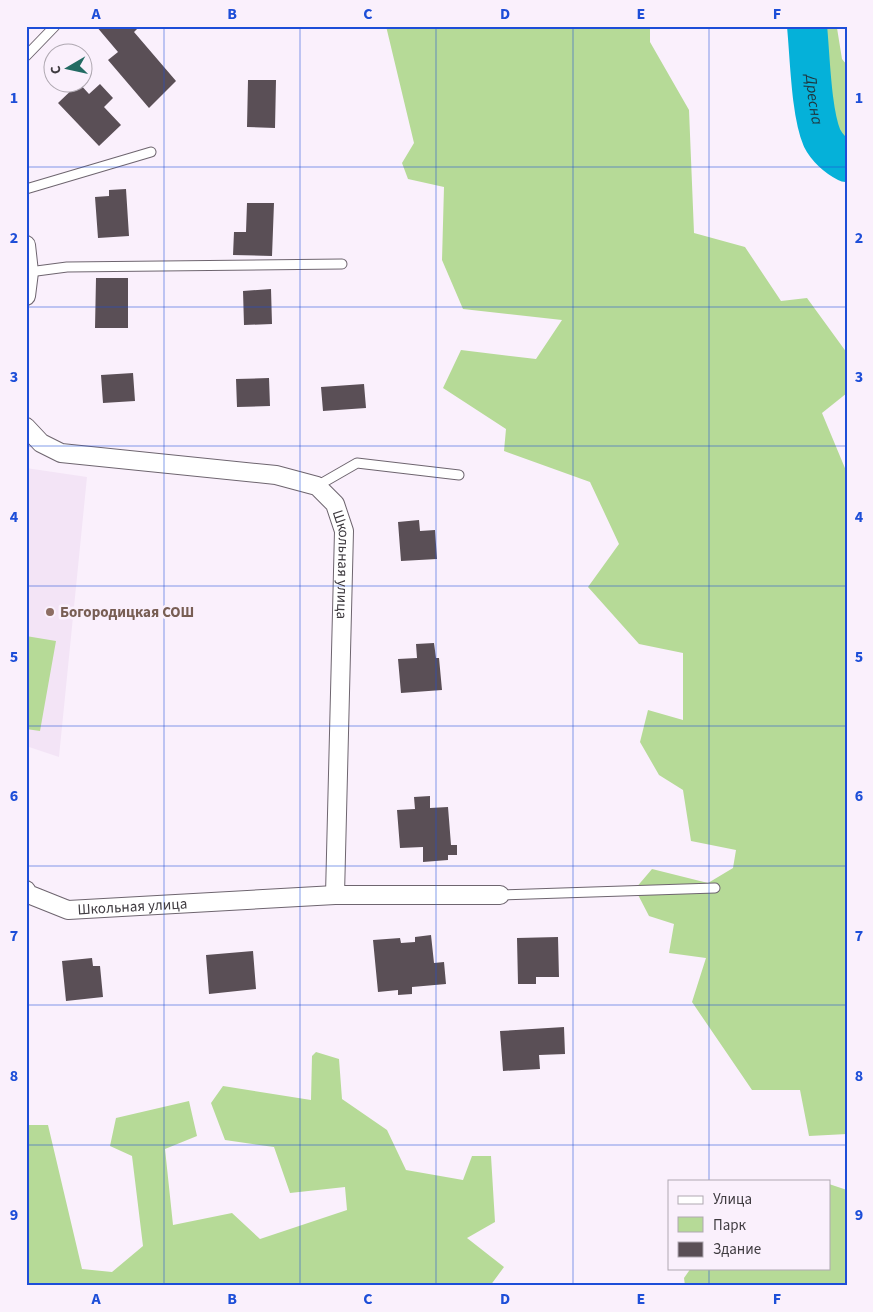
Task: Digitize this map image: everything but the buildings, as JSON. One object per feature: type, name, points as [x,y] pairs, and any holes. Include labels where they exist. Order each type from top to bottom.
[{"type":"street","points":[[26,245],[29,272],[26,296]]},
{"type":"street","name":"Школьная улица","points":[[26,427],[41,443],[61,453],[276,475],[317,486],[335,504],[344,530],[335,894]]},
{"type":"street","name":"Школьная улица","points":[[26,890],[28,894],[68,910],[335,894],[500,895]]},
{"type":"lane","points":[[26,56],[55,26]]},
{"type":"lane","points":[[26,189],[151,152]]},
{"type":"lane","points":[[29,272],[67,266],[342,264]]},
{"type":"lane","points":[[317,486],[357,463],[459,475]]},
{"type":"lane","points":[[500,895],[715,888]]},
{"type":"shaded area","name":"Богородицкая СОШ","points":[[26,468],[87,477],[59,757],[26,746]]},
{"type":"green space","points":[[386,26],[650,26],[650,42],[689,110],[694,233],[745,247],[781,301],[807,298],[847,353],[847,393],[822,413],[847,473],[847,1134],[809,1136],[800,1090],[752,1090],[692,1002],[706,958],[669,953],[674,924],[649,916],[635,889],[652,869],[708,883],[733,868],[736,850],[691,841],[683,790],[659,775],[640,742],[648,710],[683,720],[683,653],[639,644],[588,587],[619,544],[590,482],[504,451],[506,429],[443,388],[461,350],[536,359],[562,320],[463,309],[442,260],[444,187],[408,179],[402,163],[414,143]]},
{"type":"green space","points":[[810,26],[837,28],[842,59],[847,65],[847,161],[837,153],[819,104],[832,90],[800,47]]},
{"type":"green space","points":[[26,636],[56,641],[40,731],[26,729]]},
{"type":"green space","points":[[316,1052],[339,1059],[342,1099],[387,1130],[406,1170],[463,1180],[472,1156],[491,1156],[495,1222],[467,1238],[504,1267],[490,1286],[26,1286],[26,1125],[48,1125],[82,1269],[112,1272],[143,1246],[132,1156],[110,1146],[116,1118],[189,1101],[197,1136],[165,1149],[173,1225],[232,1213],[260,1239],[347,1210],[345,1187],[290,1193],[274,1147],[225,1140],[211,1103],[223,1086],[311,1100],[312,1056]]},
{"type":"green space","points":[[830,1184],[847,1190],[847,1286],[685,1286],[684,1278],[690,1270],[830,1270]]},
{"type":"waterway","name":"Дресна","points":[[807,26],[813,99],[818,127],[827,145],[836,155],[847,162]]},
{"type":"place","name":"Богородицкая СОШ","points":[[50,612]]}]
